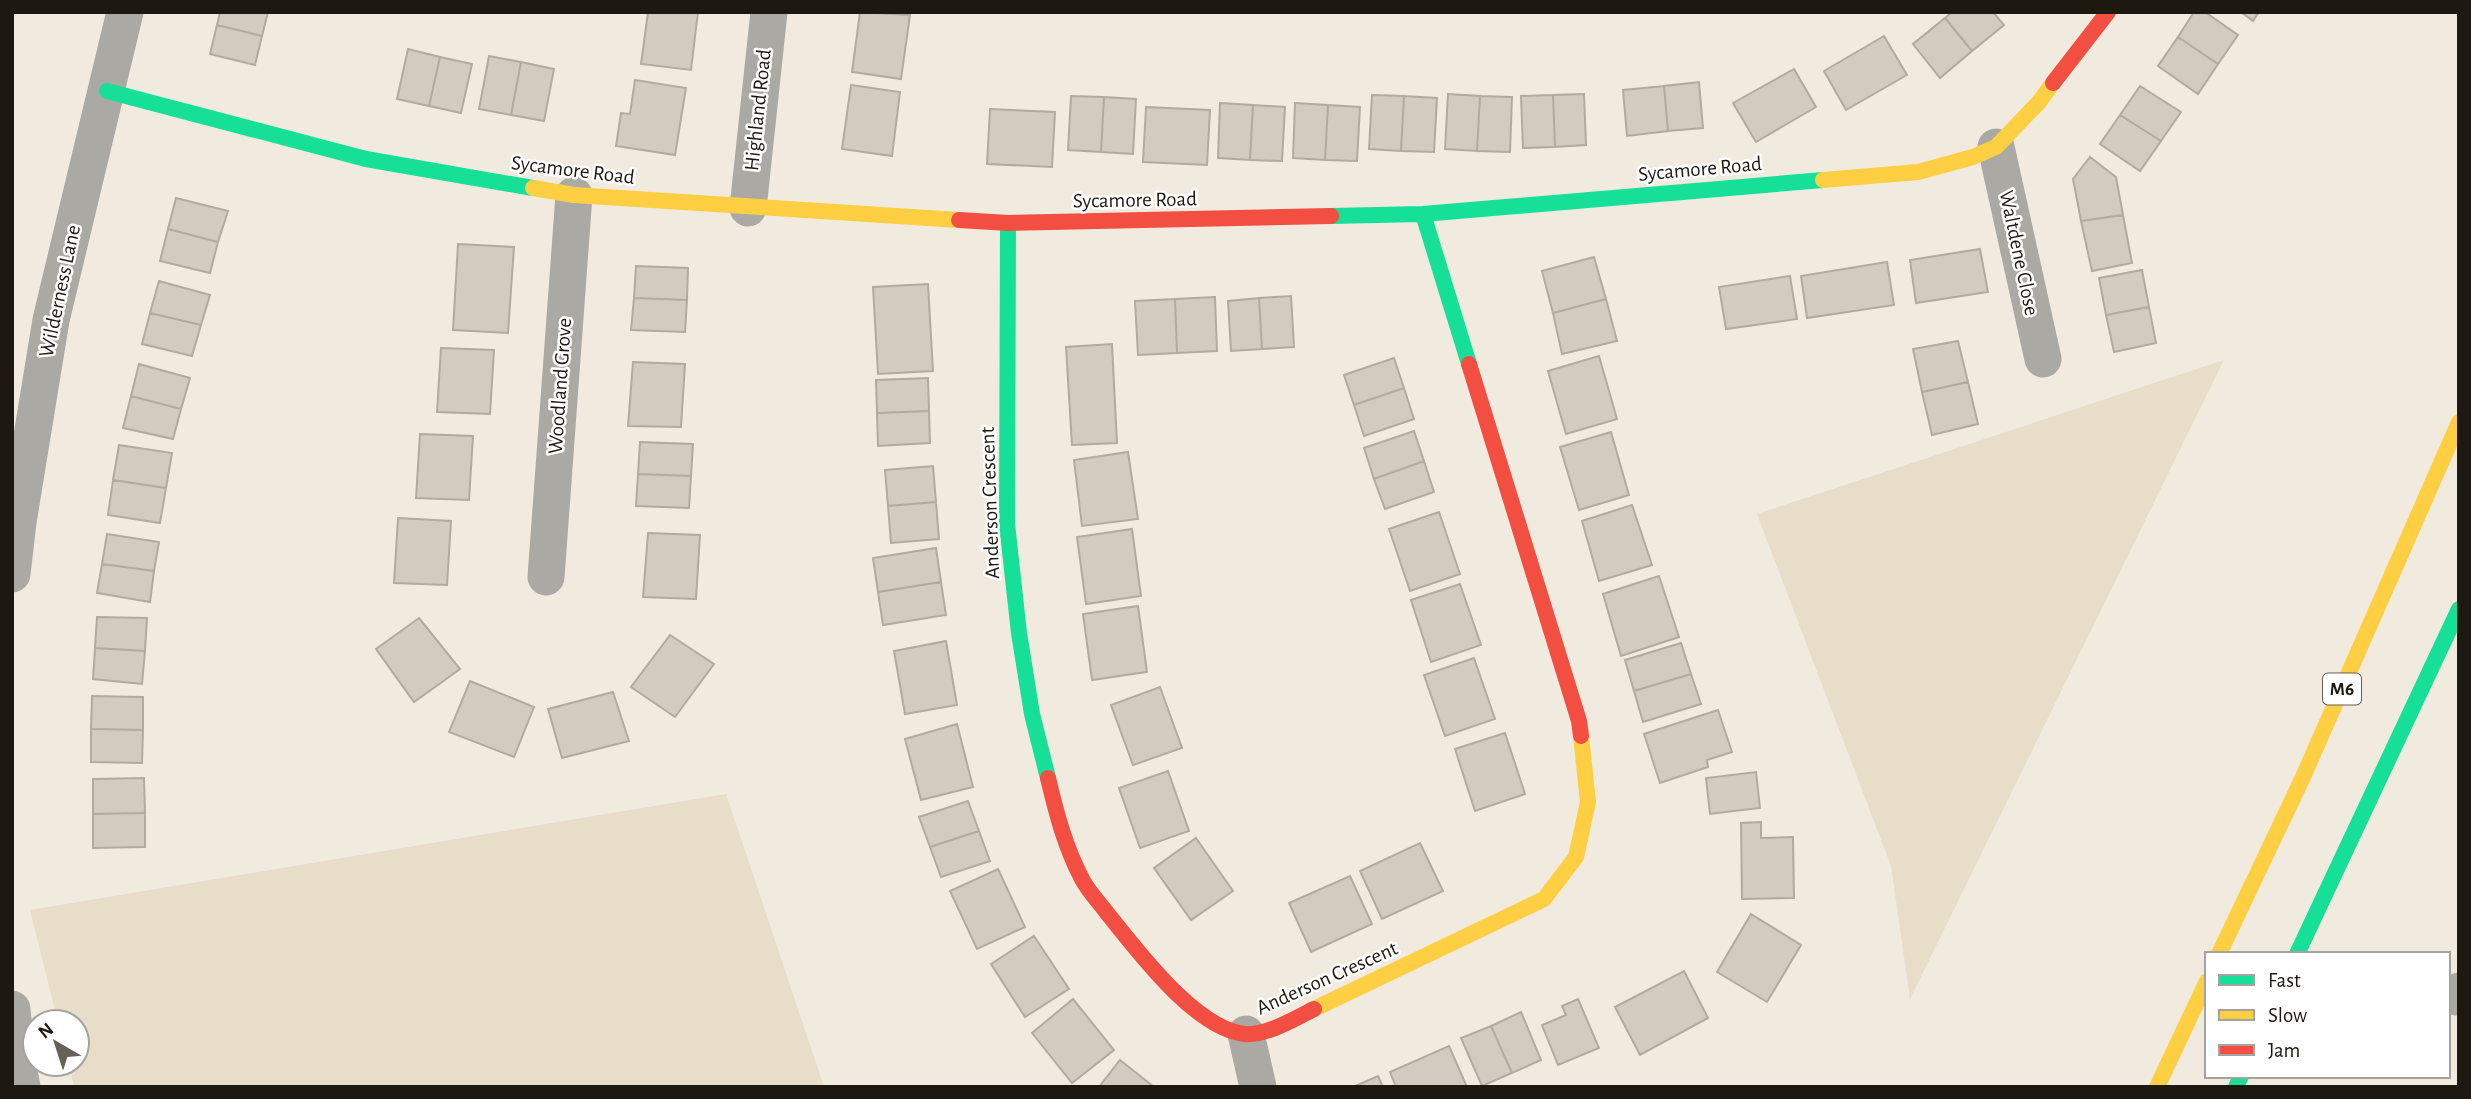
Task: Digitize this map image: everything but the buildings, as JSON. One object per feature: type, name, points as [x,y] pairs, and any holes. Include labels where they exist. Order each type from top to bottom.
[{"type":"main road","name":"Sycamore Road","points":[[107,91],[366,159],[574,195],[1008,223],[1423,214],[1918,172],[1973,157],[1996,147],[2039,102],[2108,12]]},
{"type":"main road","name":"Anderson Crescent","points":[[1008,223],[1007,524],[1019,633],[1032,714],[1059,824],[1082,880],[1130,943],[1186,1003],[1217,1026],[1246,1034],[1277,1027],[1544,899],[1576,857],[1588,802],[1579,721],[1423,214]]},
{"type":"main road","name":"M6","points":[[2220,952],[2303,777],[2459,422]]},
{"type":"main road","points":[[2298,952],[2459,610]]},
{"type":"main road","points":[[2157,1087],[2205,985]]},
{"type":"street","name":"Wilderness Lane","points":[[12,574],[51,320],[125,12]]},
{"type":"street","name":"Highland Road","points":[[748,208],[769,12]]},
{"type":"street","name":"Waltdene Close","points":[[1996,147],[2043,359]]},
{"type":"street","name":"Woodland Grove","points":[[546,577],[574,195]]},
{"type":"street","points":[[12,1009],[16,1057],[22,1087]]},
{"type":"street","points":[[1246,1034],[1258,1087]]},
{"type":"shaded area","points":[[2224,360],[1910,999],[1891,866],[1757,514]]},
{"type":"shaded area","points":[[726,794],[824,1087],[74,1087],[72,1078],[91,1078],[91,1008],[54,1008],[30,910]]},
{"type":"traffic: fast","points":[[107,91],[366,159],[533,188]]},
{"type":"traffic: fast","points":[[1331,216],[1423,214],[1823,180]]},
{"type":"traffic: fast","points":[[1423,214],[1469,364]]},
{"type":"traffic: fast","points":[[1008,223],[1007,524],[1019,633],[1032,714],[1048,778]]},
{"type":"traffic: fast","points":[[2298,952],[2459,609]]},
{"type":"traffic: fast","points":[[2236,1087],[2240,1078]]},
{"type":"traffic: slow","points":[[1823,180],[1918,172],[1973,157],[1996,147],[2039,102],[2053,83]]},
{"type":"traffic: slow","points":[[533,188],[574,195],[959,220]]},
{"type":"traffic: slow","points":[[2220,952],[2303,777],[2459,422]]},
{"type":"traffic: slow","points":[[1314,1009],[1544,899],[1576,857],[1588,802],[1581,736]]},
{"type":"traffic: slow","points":[[2157,1087],[2205,985]]},
{"type":"traffic: jam","points":[[2053,83],[2108,12]]},
{"type":"traffic: jam","points":[[959,220],[1008,223],[1331,216]]},
{"type":"traffic: jam","points":[[1469,364],[1579,721],[1581,736]]},
{"type":"traffic: jam","points":[[1048,778],[1066,842],[1084,883],[1168,986],[1187,1003],[1226,1029],[1245,1034],[1271,1029],[1314,1009]]}]
